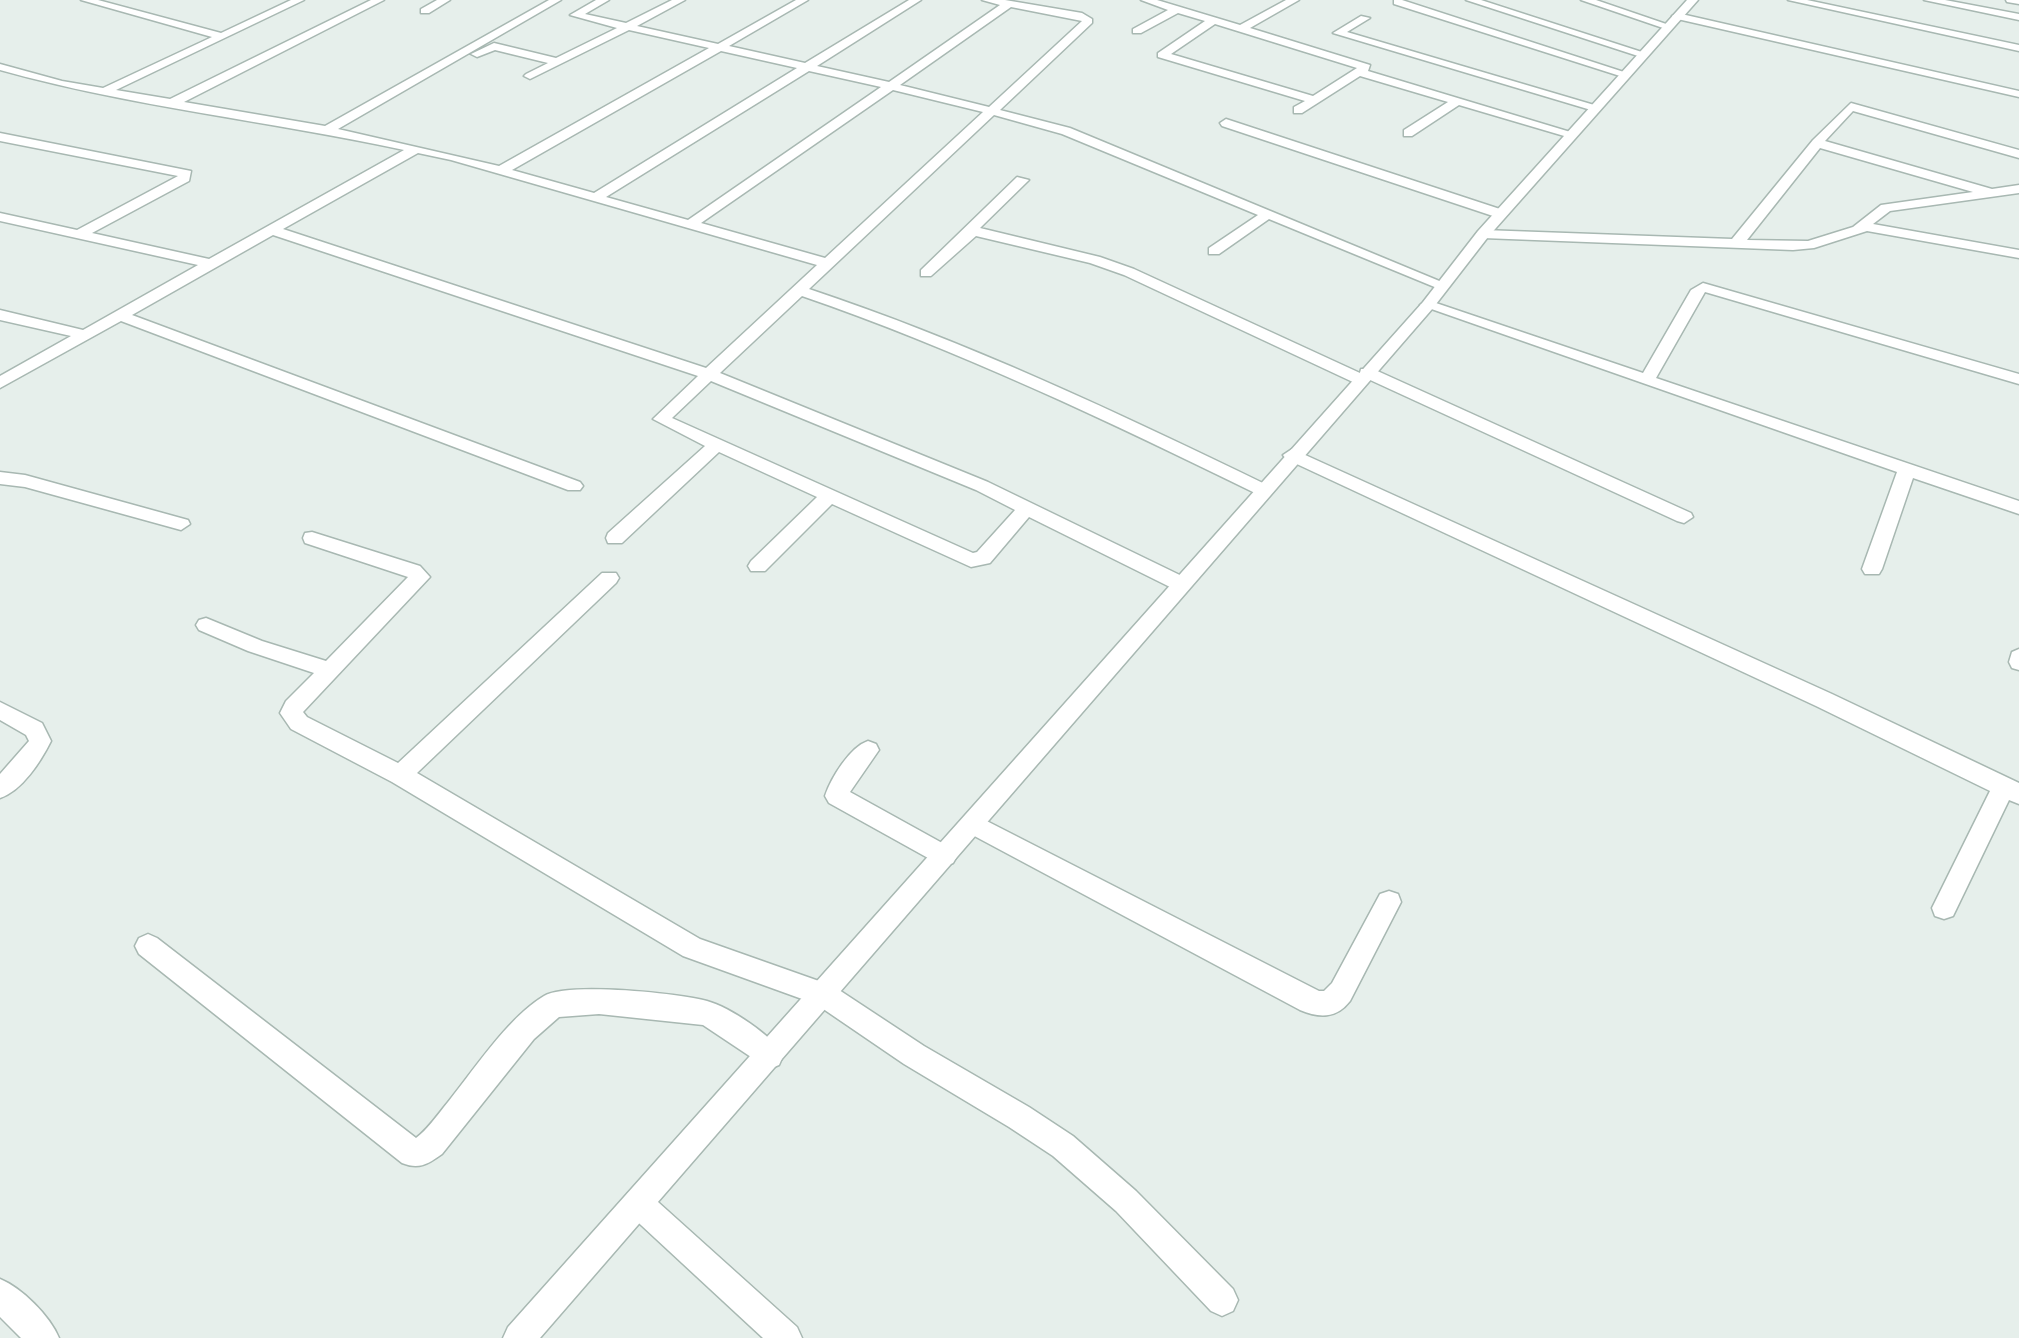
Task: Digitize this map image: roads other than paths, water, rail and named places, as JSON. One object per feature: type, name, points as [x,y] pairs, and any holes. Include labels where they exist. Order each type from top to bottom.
[{"type":"street","points":[[86,0],[221,36]]},
{"type":"street","points":[[103,92],[299,0]]},
{"type":"street","points":[[172,103],[379,0]]},
{"type":"street","points":[[425,11],[445,0]]},
{"type":"street","points":[[327,130],[556,0]]},
{"type":"street","points":[[604,0],[575,15],[993,111],[1090,140],[1430,280]]},
{"type":"street","points":[[530,76],[680,0]]},
{"type":"street","points":[[502,170],[803,0]]},
{"type":"street","points":[[593,199],[916,0]]},
{"type":"street","points":[[987,0],[1083,16],[1088,21],[661,419],[975,561],[982,558],[1027,507]]},
{"type":"street","points":[[1146,0],[1366,67],[1298,110]]},
{"type":"street","points":[[1239,30],[1294,0]]},
{"type":"street","points":[[1471,0],[1635,52]]},
{"type":"street","points":[[1586,0],[1664,22],[2019,94]]},
{"type":"street","points":[[519,1338],[638,1203],[755,1045],[810,990],[928,846],[972,824],[1169,578],[1255,486],[1292,455],[1352,373],[1428,305],[1430,280],[1483,234],[1489,210],[1664,22],[1693,0]]},
{"type":"street","points":[[1793,0],[2019,48]]},
{"type":"street","points":[[1929,0],[2019,17]]},
{"type":"street","points":[[2011,0],[2019,1]]},
{"type":"street","points":[[1398,2],[1618,72]]},
{"type":"street","points":[[690,225],[1009,4]]},
{"type":"street","points":[[1136,30],[1176,10]]},
{"type":"street","points":[[1364,18],[1338,33],[1585,104]]},
{"type":"street","points":[[1213,22],[1162,55],[1315,100]]},
{"type":"street","points":[[472,57],[494,46],[558,62]]},
{"type":"street","points":[[0,67],[36,78],[103,92],[327,130],[416,149],[502,170],[593,199],[825,264]]},
{"type":"street","points":[[1359,72],[1563,131]]},
{"type":"street","points":[[1408,133],[1458,100]]},
{"type":"street","points":[[1736,244],[1817,143],[1850,108],[1855,107],[2019,154]]},
{"type":"street","points":[[1226,123],[1489,210]]},
{"type":"street","points":[[0,136],[186,174],[184,178],[80,234]]},
{"type":"street","points":[[1817,143],[1989,192]]},
{"type":"street","points":[[0,383],[416,149]]},
{"type":"street","points":[[926,273],[973,231],[973,227],[1023,180]]},
{"type":"street","points":[[1483,234],[1809,245],[1859,228],[1886,208],[2019,189]]},
{"type":"street","points":[[1214,251],[1268,214]]},
{"type":"street","points":[[0,216],[211,264]]},
{"type":"street","points":[[1859,228],[1884,229],[2019,254]]},
{"type":"street","points":[[271,230],[709,374],[893,447],[1027,507],[1169,578]]},
{"type":"street","points":[[973,231],[1121,269],[1684,517]]},
{"type":"street","points":[[1647,380],[1698,290],[1703,287],[2019,379]]},
{"type":"street","points":[[798,290],[875,316],[1004,370],[1255,486]]},
{"type":"street","points":[[1428,305],[2019,508]]},
{"type":"street","points":[[0,315],[85,335]]},
{"type":"street","points":[[120,316],[574,486]]},
{"type":"street","points":[[615,538],[717,444]]},
{"type":"street","points":[[1292,455],[2011,790],[1944,908]]},
{"type":"street","points":[[1872,569],[1906,471]]},
{"type":"street","points":[[0,478],[25,481],[181,524]]},
{"type":"street","points":[[758,566],[829,496]]},
{"type":"street","points":[[312,538],[413,571],[420,576],[328,669],[294,707],[293,717],[400,775],[692,948],[810,990],[1019,1117],[1063,1146],[1126,1201],[1222,1300]]},
{"type":"street","points":[[400,775],[608,578]]},
{"type":"street","points":[[206,625],[255,646],[328,669]]},
{"type":"street","points":[[2019,657],[2019,663]]},
{"type":"street","points":[[0,710],[34,729],[40,741],[34,753],[0,789]]},
{"type":"street","points":[[868,750],[840,786],[837,796],[928,846]]},
{"type":"street","points":[[972,824],[1309,1001],[1324,1006],[1334,1002],[1341,992],[1389,902]]},
{"type":"street","points":[[148,946],[412,1153],[419,1153],[432,1144],[525,1030],[553,1005],[599,1001],[706,1013],[717,1016],[755,1045]]},
{"type":"street","points":[[638,1203],[786,1338]]},
{"type":"street","points":[[0,1295],[43,1338]]}]
